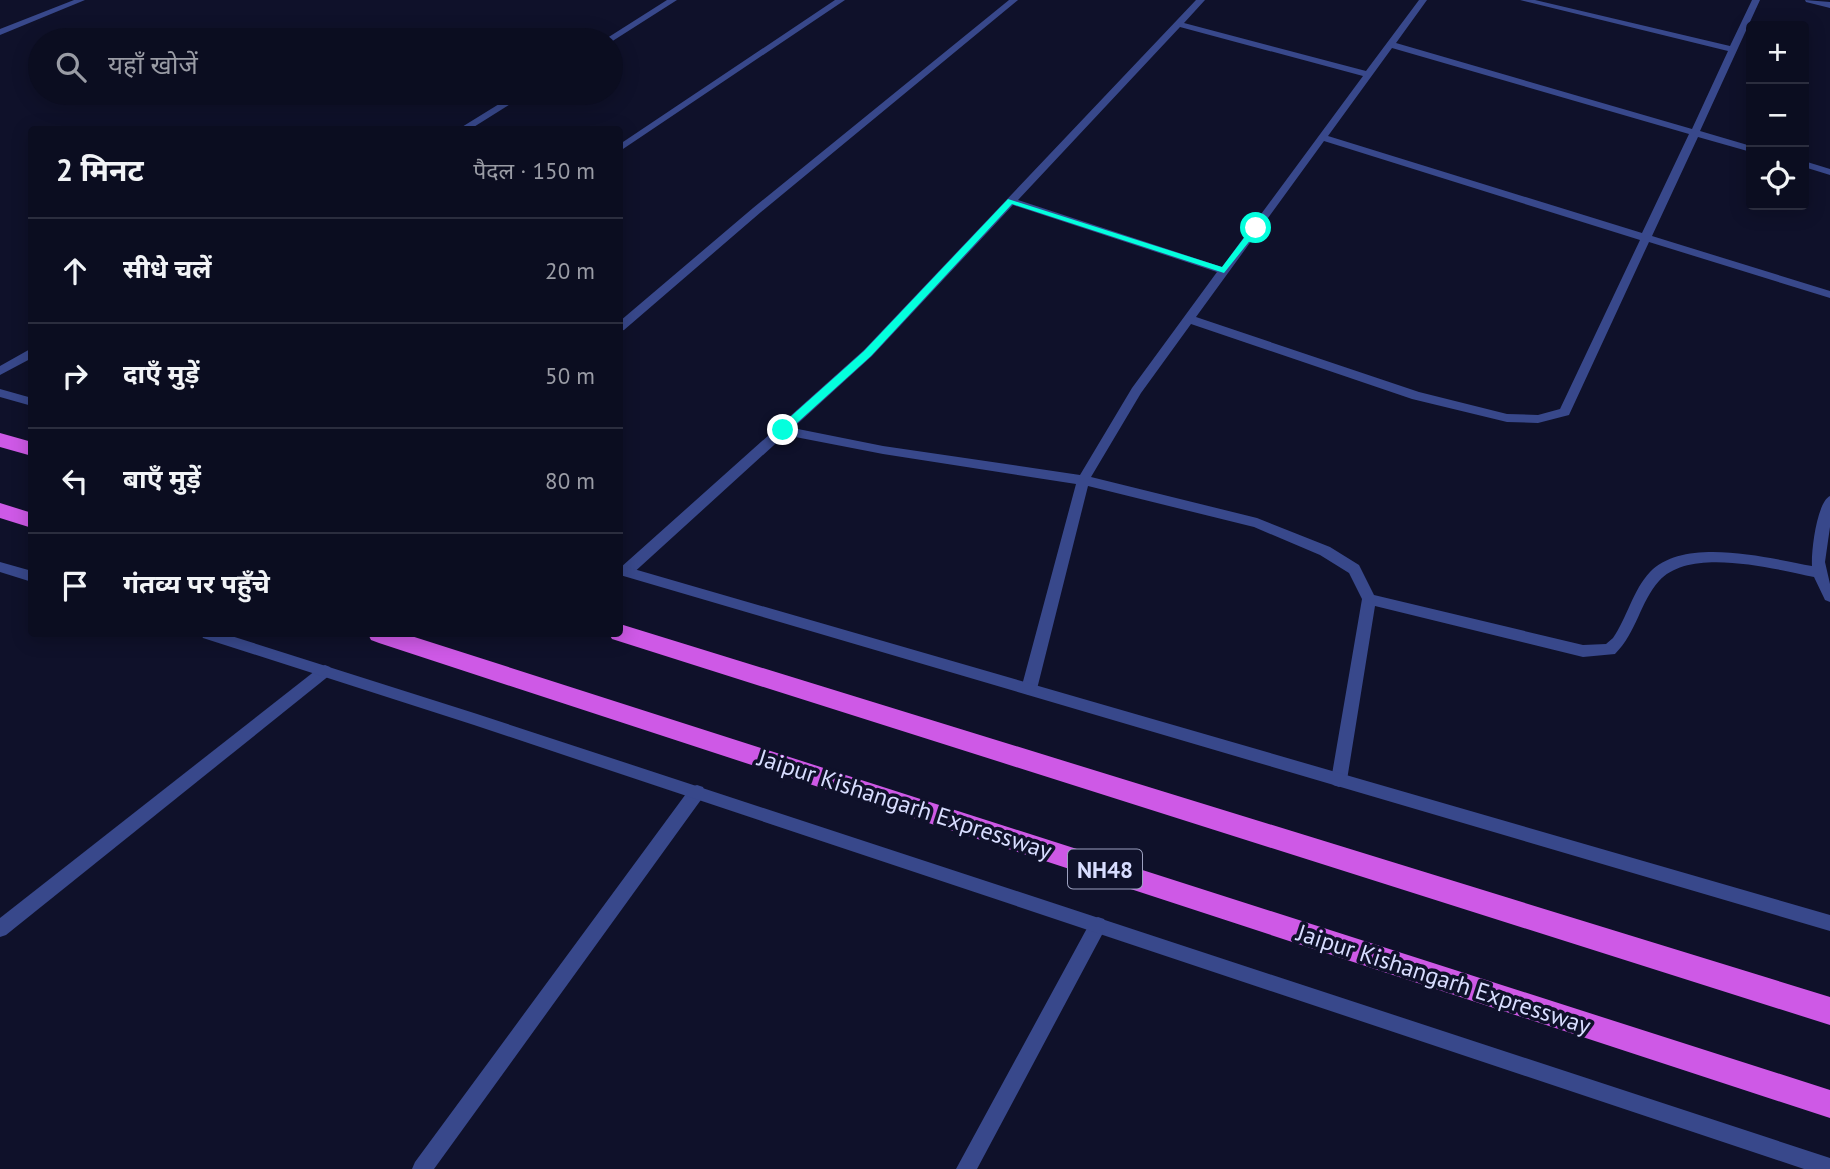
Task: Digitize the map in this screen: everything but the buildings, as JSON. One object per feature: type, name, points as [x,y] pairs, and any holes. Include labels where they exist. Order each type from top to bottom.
[{"type":"highway","points":[[0,440],[28,448]]},
{"type":"highway","points":[[0,510],[28,520]]},
{"type":"highway","points":[[623,634],[1830,1011]]},
{"type":"highway","name":"Jaipur Kishangarh Expressway","points":[[388,637],[1830,1104]]},
{"type":"street","points":[[0,32],[81,0]]},
{"type":"street","points":[[623,31],[673,0]]},
{"type":"street","points":[[623,146],[841,0]]},
{"type":"street","points":[[623,324],[993,12],[1014,0]]},
{"type":"street","points":[[623,570],[868,353],[1201,0]]},
{"type":"street","points":[[1029,689],[1083,480],[1136,391],[1392,46],[1423,0]]},
{"type":"street","points":[[1524,0],[1733,49]]},
{"type":"street","points":[[1189,319],[1416,396],[1507,418],[1538,419],[1565,412],[1756,0]]},
{"type":"street","points":[[1810,0],[1830,5]]},
{"type":"street","points":[[1177,24],[1370,75]]},
{"type":"street","points":[[1392,46],[1746,148]]},
{"type":"street","points":[[468,126],[503,105]]},
{"type":"street","points":[[1323,138],[1830,295]]},
{"type":"street","points":[[1809,166],[1830,172]]},
{"type":"street","points":[[1011,201],[1224,271]]},
{"type":"street","points":[[0,371],[28,354]]},
{"type":"street","points":[[0,393],[28,401]]},
{"type":"street","points":[[783,430],[883,450],[1083,480],[1257,523],[1325,551],[1354,569],[1369,598],[1339,780]]},
{"type":"street","points":[[1830,501],[1817,558],[1819,580],[1830,596]]},
{"type":"street","points":[[1369,598],[1583,651],[1610,650],[1624,638],[1654,576],[1673,562],[1732,558],[1818,572]]},
{"type":"street","points":[[0,567],[28,576]]},
{"type":"street","points":[[623,571],[1830,923]]},
{"type":"street","points":[[217,637],[697,792],[1830,1167]]},
{"type":"street","points":[[0,929],[324,671]]},
{"type":"street","points":[[422,1169],[697,792]]},
{"type":"street","points":[[966,1169],[1098,925]]},
{"type":"route","points":[[783,430],[868,353],[1011,201],[1224,271],[1256,228]]}]
